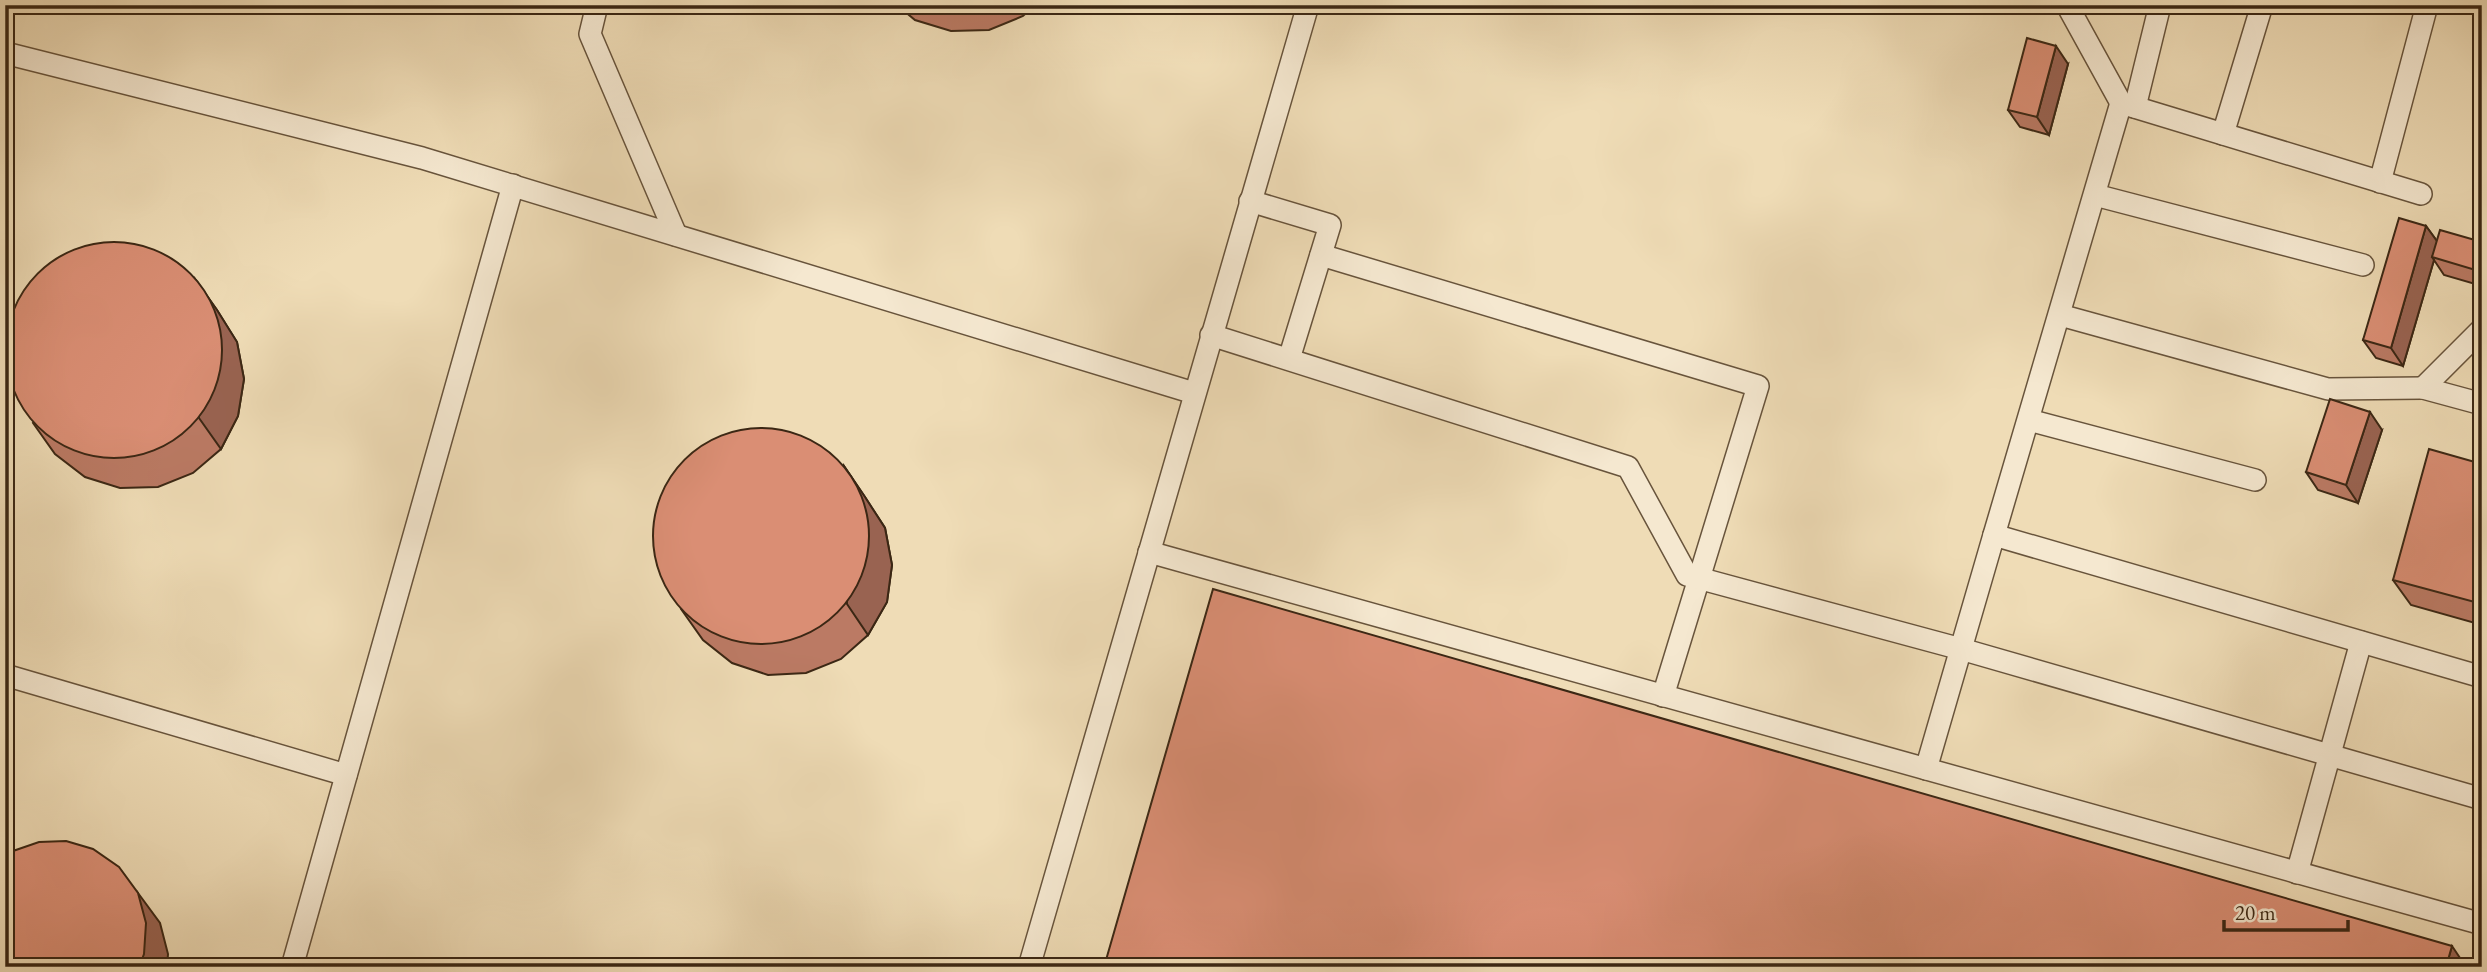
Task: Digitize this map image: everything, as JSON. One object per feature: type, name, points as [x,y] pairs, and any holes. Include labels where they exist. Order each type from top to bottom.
[{"type":"lane","points":[[597,5],[590,34],[677,235]]},
{"type":"lane","points":[[1029,967],[1308,5]]},
{"type":"lane","points":[[2067,5],[2128,105],[2421,194]]},
{"type":"lane","points":[[1926,769],[2095,195],[2160,5]]},
{"type":"lane","points":[[2223,134],[2262,5]]},
{"type":"lane","points":[[2380,182],[2427,5]]},
{"type":"lane","points":[[5,53],[422,158],[1194,393]]},
{"type":"lane","points":[[292,967],[513,186]]},
{"type":"lane","points":[[2095,195],[2362,265]]},
{"type":"lane","points":[[1250,201],[1330,225],[1289,359]]},
{"type":"lane","points":[[1321,255],[1758,386],[1663,696]]},
{"type":"lane","points":[[2060,315],[2328,389],[2423,388],[2482,404]]},
{"type":"lane","points":[[2423,388],[2482,329]]},
{"type":"lane","points":[[1211,335],[1628,467],[1688,575],[1961,649],[2482,799]]},
{"type":"lane","points":[[2029,421],[2255,480]]},
{"type":"lane","points":[[1994,536],[2482,677]]},
{"type":"lane","points":[[1149,552],[2482,924]]},
{"type":"lane","points":[[2297,873],[2361,642]]},
{"type":"lane","points":[[5,675],[346,775]]},
{"type":"building","points":[[2027,38],[2056,46],[2037,117],[2008,110]]},
{"type":"building","points":[[2399,218],[2426,226],[2391,348],[2363,340]]},
{"type":"building","points":[[2440,230],[2482,242],[2482,272],[2432,257]]},
{"type":"building","points":[[114,242],[155,251],[190,274],[213,309],[222,350],[213,391],[190,426],[155,449],[114,458],[73,449],[38,426],[15,391],[6,350],[15,309],[38,274],[73,251]]},
{"type":"building","points":[[2330,399],[2370,412],[2346,485],[2306,472]]},
{"type":"building","points":[[761,428],[802,437],[837,460],[860,495],[869,536],[860,577],[837,612],[802,635],[761,644],[720,635],[685,612],[662,577],[653,536],[662,495],[685,460],[720,437]]},
{"type":"building","points":[[2429,449],[2482,464],[2482,604],[2393,580]]},
{"type":"building","points":[[1213,589],[2452,946],[2446,967],[1104,967]]},
{"type":"building","points":[[66,841],[93,849],[119,867],[138,893],[146,923],[144,954],[139,967],[5,967],[5,856],[39,842]]}]
